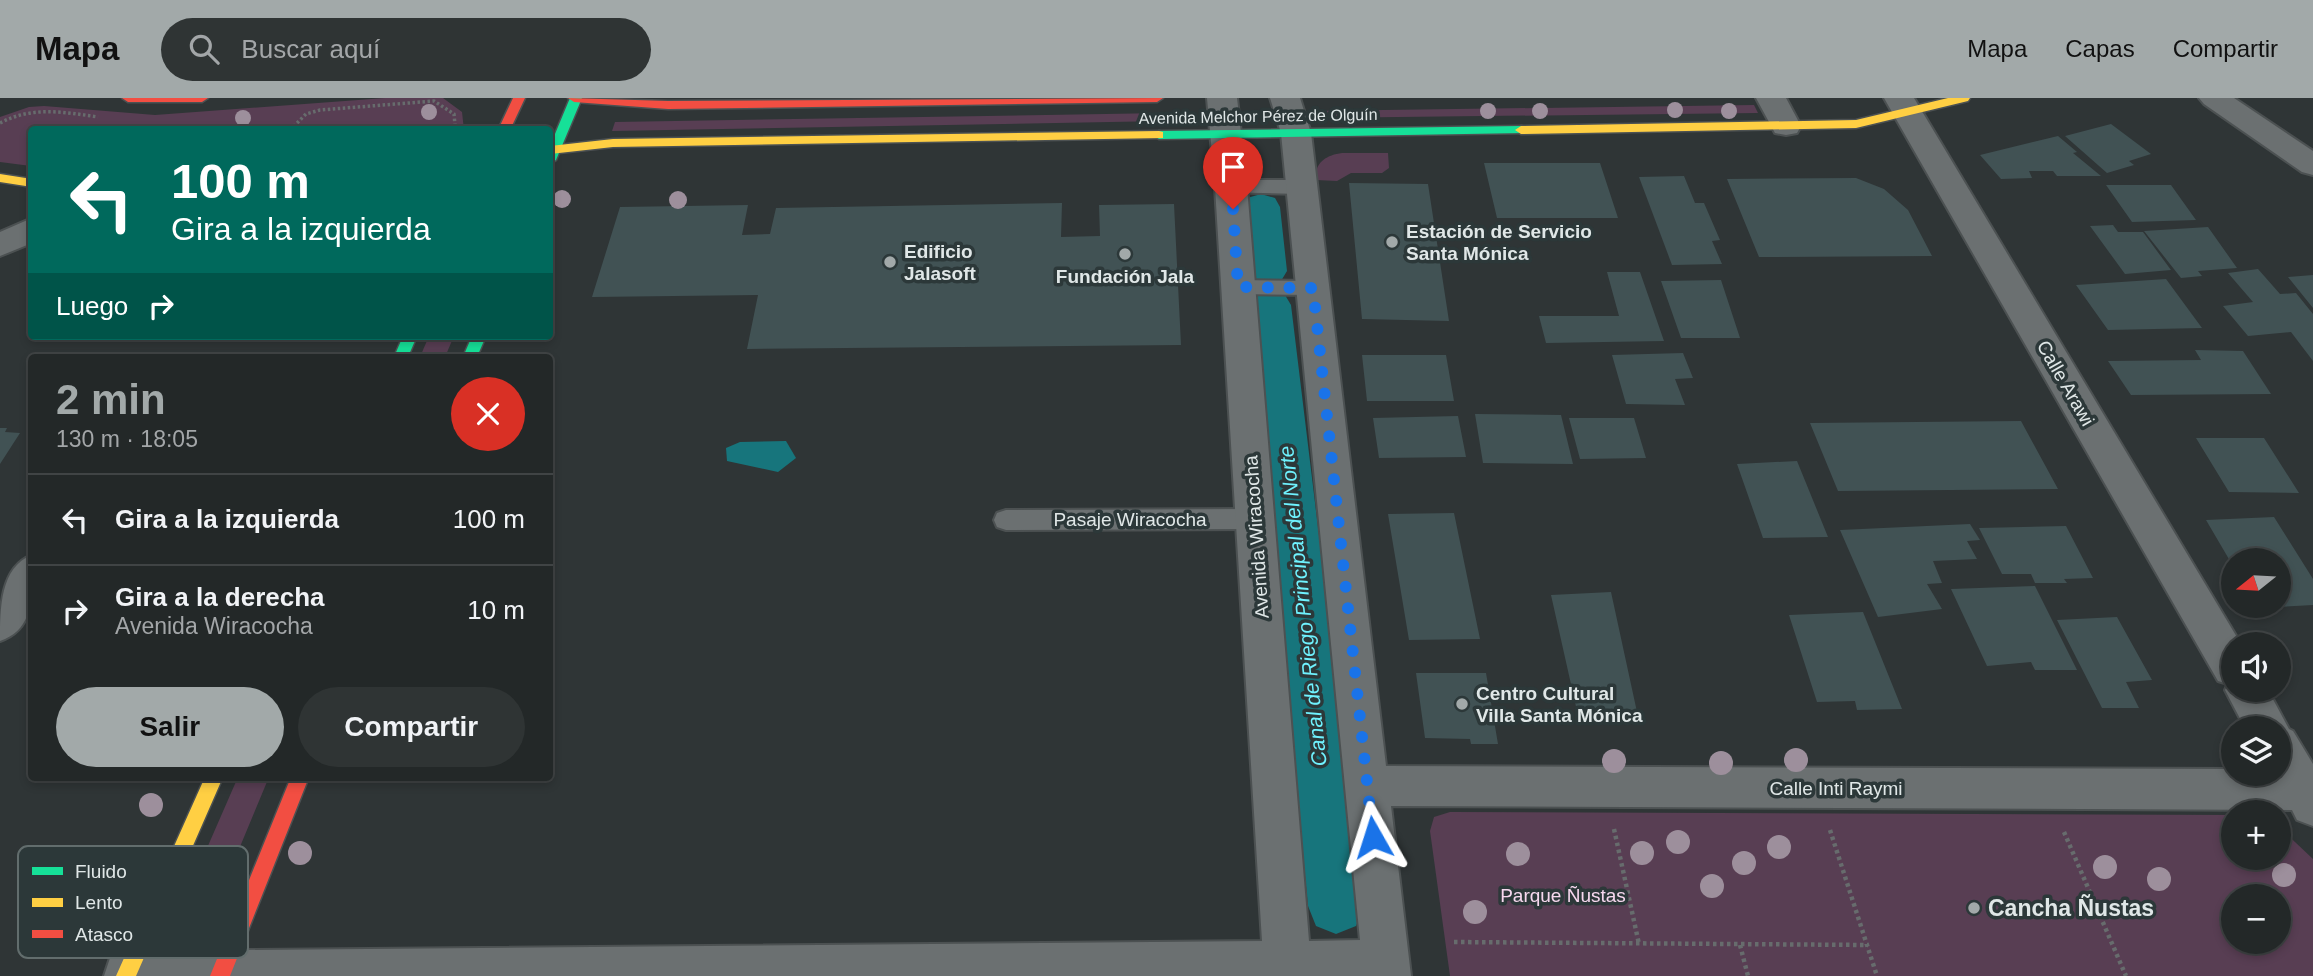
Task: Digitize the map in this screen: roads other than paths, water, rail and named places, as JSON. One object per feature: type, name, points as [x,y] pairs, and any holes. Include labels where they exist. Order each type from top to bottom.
[{"type":"main road","points":[[128,98],[202,98]]},
{"type":"main road","points":[[506,126],[519,98]]},
{"type":"main road","points":[[553,148],[575,98]]},
{"type":"main road","name":"Avenida Melchor Pérez de Olguín","points":[[575,98],[668,105],[1157,98]]},
{"type":"main road","name":"Avenida Melchor Pérez de Olguín","points":[[553,153],[613,143],[1224,116],[1296,133],[1856,124],[1903,106],[1964,98]]},
{"type":"main road","points":[[0,178],[28,182]]},
{"type":"main road","points":[[184,846],[212,781]]},
{"type":"main road","points":[[248,907],[298,781]]},
{"type":"main road","points":[[127,975],[134,958]]},
{"type":"main road","points":[[221,975],[228,958]]},
{"type":"street","points":[[127,975],[1387,970],[1296,133],[1285,98]]},
{"type":"street","points":[[1771,98],[1786,126]]},
{"type":"street","points":[[2214,98],[2313,165]]},
{"type":"street","name":"Calle Arawi","points":[[1903,106],[2221,648]]},
{"type":"street","name":"Avenida Wiracocha","points":[[1224,116],[1288,970]]},
{"type":"street","points":[[0,245],[28,231]]},
{"type":"street","points":[[0,566],[28,565]]},
{"type":"street","points":[[0,624],[28,578]]},
{"type":"street","points":[[2291,767],[2309,798]]},
{"type":"street","name":"Calle Inti Raymi","points":[[1368,786],[2309,798]]},
{"type":"lane","points":[[1231,187],[1302,187]]},
{"type":"lane","points":[[1238,287],[1313,288]]},
{"type":"lane","name":"Pasaje Wiracocha","points":[[1006,520],[1255,519]]},
{"type":"water","points":[[786,441],[796,458],[778,472],[727,461],[726,448],[740,442]]},
{"type":"waterway","name":"Canal de Riego Principal del Norte","points":[[1261,207],[1267,271]]},
{"type":"waterway","name":"Canal de Riego Principal del Norte","points":[[1270,305],[1336,906]]},
{"type":"place","name":"Estación de Servicio Santa Mónica","points":[[1392,242]]},
{"type":"place","name":"Fundación Jala","points":[[1125,254]]},
{"type":"place","name":"Edificio Jalasoft","points":[[890,262]]},
{"type":"place","name":"Centro Cultural Villa Santa Mónica","points":[[1462,704]]},
{"type":"place","name":"Cancha Ñustas","points":[[1974,908]]},
{"type":"park label","name":"Parque Ñustas","points":[[1563,895]]}]
